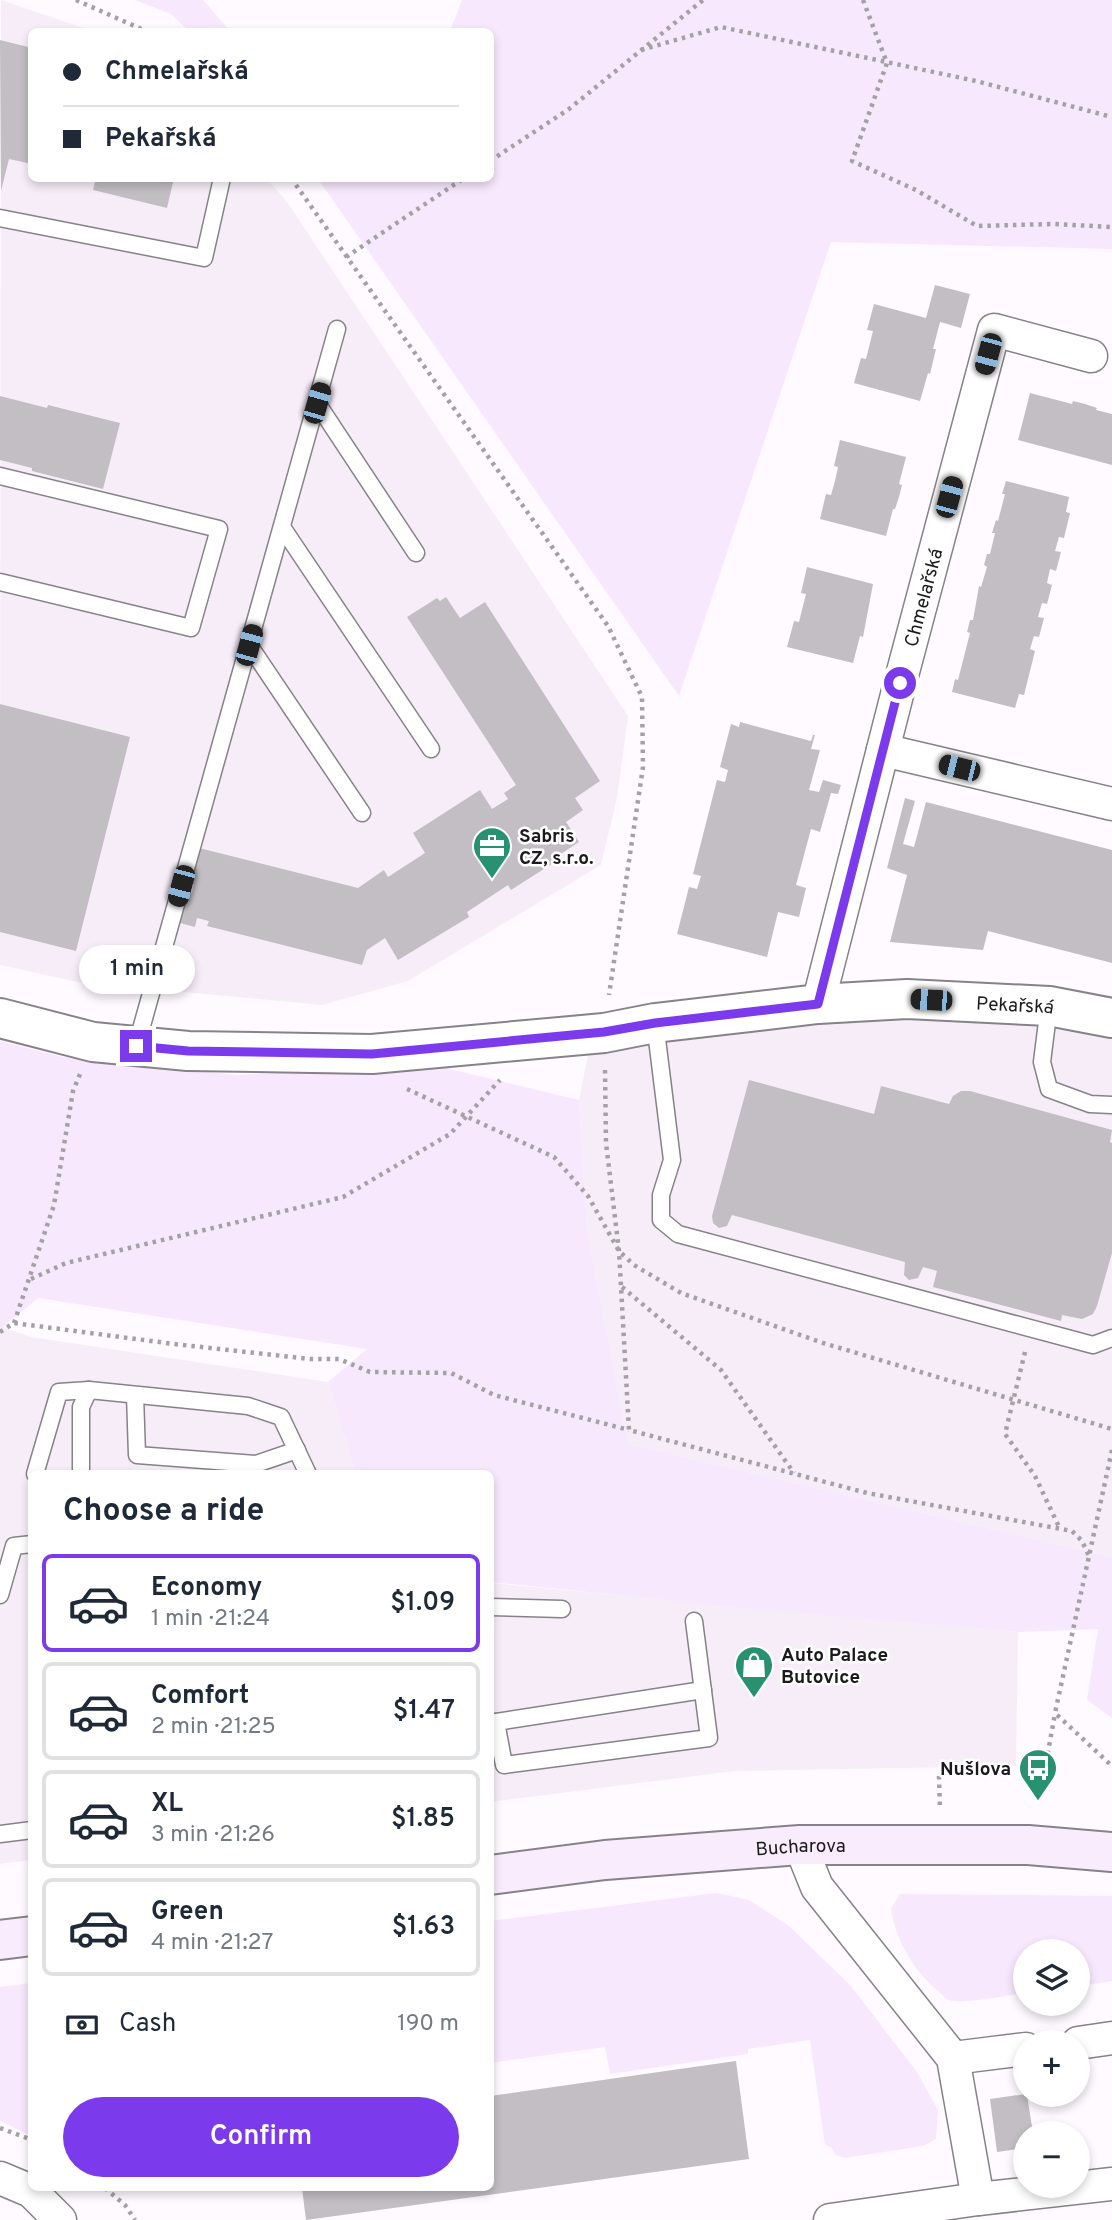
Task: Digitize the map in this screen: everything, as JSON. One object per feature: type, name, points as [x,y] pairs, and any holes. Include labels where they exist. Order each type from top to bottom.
[{"type":"main road","name":"Bucharova","points":[[494,1874],[605,1860],[800,1845],[1028,1845],[1112,1852]]},
{"type":"main road","points":[[0,1940],[28,1936]]},
{"type":"street","name":"Chmelařská","points":[[818,1004],[994,330],[1091,356]]},
{"type":"street","points":[[883,750],[1112,804]]},
{"type":"street","name":"Pekařská","points":[[0,1017],[93,1042],[188,1051],[372,1054],[604,1032],[655,1023],[818,1004],[907,999],[1049,1006],[1112,1018]]},
{"type":"street","points":[[800,1845],[817,1887],[953,2058],[978,2199]]},
{"type":"street","points":[[1090,2041],[1112,2038]]},
{"type":"street","points":[[953,2058],[1013,2051]]},
{"type":"street","points":[[0,2178],[28,2190]]},
{"type":"street","points":[[830,2220],[1112,2184]]},
{"type":"street","points":[[31,2191],[60,2220]]},
{"type":"lane","points":[[0,218],[204,258],[221,182]]},
{"type":"lane","points":[[136,1046],[337,329]]},
{"type":"lane","points":[[317,403],[416,552]]},
{"type":"lane","points":[[0,476],[219,529],[191,628],[0,582]]},
{"type":"lane","points":[[282,527],[431,749]]},
{"type":"lane","points":[[249,645],[362,813]]},
{"type":"lane","points":[[1049,1006],[1042,1062],[1049,1088],[1090,1104],[1112,1105]]},
{"type":"lane","points":[[655,1023],[671,1160],[661,1195],[661,1220],[678,1234],[1093,1345],[1112,1338]]},
{"type":"lane","points":[[81,1470],[81,1407],[89,1390]]},
{"type":"lane","points":[[36,1470],[59,1392],[89,1390],[248,1406],[281,1417],[306,1470]]},
{"type":"lane","points":[[135,1395],[137,1455],[256,1464],[297,1450]]},
{"type":"lane","points":[[0,1595],[14,1546],[28,1544]]},
{"type":"lane","points":[[494,1606],[562,1609]]},
{"type":"lane","points":[[494,1727],[504,1765],[709,1738],[694,1621]]},
{"type":"lane","points":[[494,1723],[703,1690]]},
{"type":"lane","points":[[0,1834],[28,1830]]},
{"type":"path","points":[[76,0],[139,28]]},
{"type":"path","points":[[494,158],[569,109],[703,0]]},
{"type":"path","points":[[863,0],[887,63],[852,161],[916,190],[977,226],[1054,224],[1112,227]]},
{"type":"path","points":[[641,50],[721,27],[976,81],[1112,117]]},
{"type":"path","points":[[294,182],[608,625],[642,697],[643,767],[604,1032],[607,1143],[619,1251],[629,1430]]},
{"type":"path","points":[[346,257],[458,182]]},
{"type":"path","points":[[31,1279],[80,1259],[343,1197],[450,1133],[538,1038]]},
{"type":"path","points":[[0,1332],[14,1323],[54,1205],[74,1091],[93,1042]]},
{"type":"path","points":[[621,1286],[721,1370],[794,1473]]},
{"type":"path","points":[[14,1323],[174,1344],[310,1359],[339,1359],[370,1372],[451,1373],[494,1395],[867,1493],[1072,1531],[1082,1541],[1089,1556]]},
{"type":"path","points":[[1031,1328],[1005,1434],[1035,1476],[1060,1530]]},
{"type":"path","points":[[1043,1779],[1112,1450]]},
{"type":"path","points":[[1055,1713],[1112,1766]]},
{"type":"path","points":[[939,1776],[940,1816]]},
{"type":"path","points":[[0,2128],[28,2138]]},
{"type":"path","points":[[109,2191],[125,2205],[135,2220]]},
{"type":"shaded area","points":[[1,0],[83,28],[28,28],[28,182],[270,182],[288,203],[628,716],[617,798],[601,865],[408,981],[322,1005],[78,982],[0,965]]},
{"type":"shaded area","points":[[135,0],[203,0],[227,28],[186,28],[171,14]]},
{"type":"shaded area","points":[[462,0],[1112,0],[1112,249],[831,242],[679,696],[320,182],[494,182],[494,28],[451,28]]},
{"type":"shaded area","points":[[884,1018],[1001,1022],[1112,1037],[1112,1557],[628,1444],[587,1230],[579,1100],[588,1055],[669,1036],[762,1026]]},
{"type":"shaded area","points":[[0,1041],[63,1057],[238,1075],[433,1065],[579,1100],[587,1230],[628,1444],[1112,1557],[1112,1718],[1087,1700],[1098,1629],[1018,1632],[494,1582],[494,1470],[355,1470],[328,1382],[367,1349],[38,1298],[0,1328]]},
{"type":"shaded area","points":[[0,1328],[31,1337],[328,1382],[355,1470],[28,1470],[28,1860],[0,1864]]},
{"type":"shaded area","name":"Auto Palace Butovice","points":[[494,1583],[1018,1632],[1016,1766],[734,1771],[494,1801]]},
{"type":"shaded area","points":[[717,1893],[749,1900],[789,1926],[850,1985],[917,2072],[938,2110],[936,2139],[923,2146],[845,2158],[836,2155],[832,2148],[825,2145],[810,2040],[748,2049],[748,2054],[610,2074],[605,2047],[494,2062],[494,1921]]},
{"type":"shaded area","points":[[900,1894],[1112,1896],[1112,1981],[1090,1984],[1090,1939],[1013,1939],[1013,1995],[974,2001],[948,1999],[922,1976],[908,1956],[897,1933],[891,1909]]},
{"type":"shaded area","points":[[28,1984],[28,2135],[0,2121],[0,1987]]},
{"type":"building","points":[[0,40],[28,47],[28,163],[9,159],[1,191]]},
{"type":"building","points":[[95,182],[173,182],[167,208],[93,190]]},
{"type":"building","points":[[935,285],[970,294],[961,328],[940,322],[930,374],[928,373],[920,401],[854,383],[861,358],[866,359],[873,331],[867,330],[874,304],[926,318]]},
{"type":"building","points":[[1030,393],[1072,404],[1073,401],[1085,404],[1112,414],[1112,465],[1018,440]]},
{"type":"building","points":[[0,396],[120,423],[103,489],[0,460]]},
{"type":"building","points":[[840,440],[906,457],[899,484],[902,485],[899,497],[886,536],[820,519],[826,494],[831,495],[835,481],[838,467],[834,466]]},
{"type":"building","points":[[1006,481],[1069,497],[1066,512],[1070,513],[1064,538],[1059,537],[1055,551],[1061,552],[1056,571],[1050,569],[1047,583],[1052,585],[1047,604],[1042,603],[1038,617],[1044,618],[1039,637],[1034,636],[1030,649],[1035,651],[1024,695],[1019,694],[1015,708],[952,692],[955,679],[958,680],[970,633],[967,632],[970,620],[973,620],[979,586],[981,587],[987,567],[984,565],[987,554],[990,554],[995,533],[992,533],[996,520],[998,521]]},
{"type":"building","points":[[807,567],[873,584],[863,637],[860,636],[853,663],[787,647],[794,621],[799,622],[806,594],[801,593]]},
{"type":"building","points":[[446,597],[460,618],[485,602],[600,781],[575,798],[583,810],[566,822],[579,842],[556,857],[558,860],[511,890],[508,885],[467,912],[469,917],[398,960],[385,938],[367,950],[362,965],[207,926],[209,921],[197,918],[195,927],[180,923],[188,892],[192,893],[194,884],[190,884],[199,848],[358,888],[384,870],[388,877],[425,853],[413,833],[480,790],[492,809],[508,799],[504,793],[516,785],[407,617],[437,598],[440,601]]},
{"type":"building","points":[[0,704],[130,737],[76,951],[0,932]]},
{"type":"building","points":[[740,722],[811,741],[815,735],[811,749],[820,750],[809,790],[819,792],[823,780],[841,785],[838,794],[831,793],[820,832],[811,829],[796,885],[806,888],[799,917],[778,912],[767,957],[677,934],[689,887],[697,889],[701,876],[693,874],[717,780],[725,782],[728,770],[720,767],[731,724],[739,727]]},
{"type":"building","points":[[905,798],[915,801],[903,844],[914,847],[926,802],[1112,850],[1112,963],[988,931],[983,950],[890,942],[907,875],[887,868]]},
{"type":"building","points":[[749,1080],[874,1114],[881,1086],[949,1104],[953,1096],[961,1091],[970,1091],[1112,1130],[1112,1253],[1093,1314],[1082,1319],[1062,1315],[1061,1321],[933,1287],[937,1271],[923,1267],[918,1278],[909,1280],[904,1275],[905,1262],[732,1215],[727,1226],[719,1228],[713,1223],[712,1216]]},
{"type":"building","points":[[736,2061],[749,2159],[306,2220],[302,2191],[494,2191],[494,2095]]},
{"type":"building","points":[[1013,2096],[1013,2107],[1029,2107],[1031,2121],[1013,2121],[1013,2150],[997,2152],[990,2099]]},
{"type":"place","name":"Sabris CZ, s.r.o.","points":[[492,880]]},
{"type":"place","name":"Auto Palace Butovice","points":[[754,1699]]},
{"type":"place","name":"Nušlova","points":[[1038,1802]]},
{"type":"route","points":[[136,1046],[188,1051],[372,1054],[604,1032],[655,1023],[818,1004],[900,683]]}]
